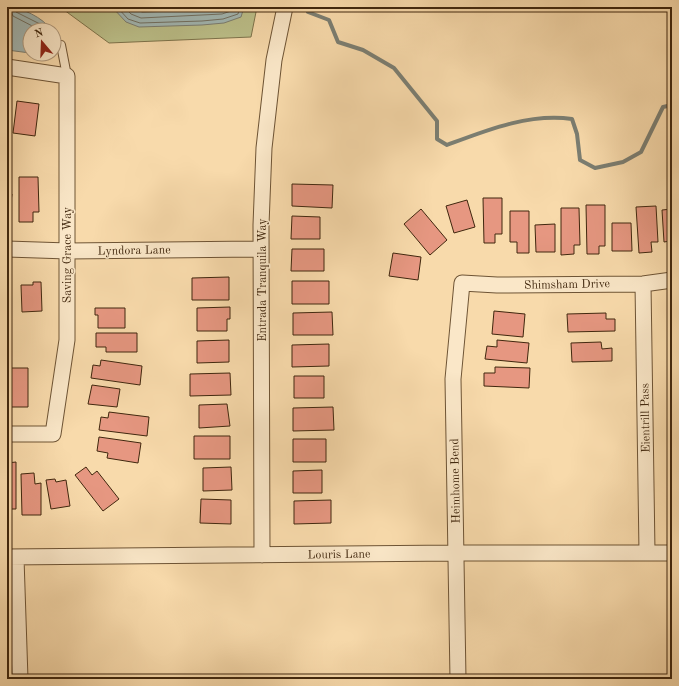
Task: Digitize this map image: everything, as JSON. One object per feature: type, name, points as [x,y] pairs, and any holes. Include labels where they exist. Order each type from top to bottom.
[{"type":"street","name":"Entrada Tranquila Way","points":[[262,555],[261,249],[264,148],[274,60],[285,7]]},
{"type":"street","points":[[7,67],[67,76]]},
{"type":"street","name":"Saving Grace Way","points":[[7,434],[53,434],[67,340],[67,76]]},
{"type":"street","name":"Lyndora Lane","points":[[7,249],[68,251],[261,249]]},
{"type":"street","name":"Shimsham Drive","points":[[462,283],[497,285],[643,284],[672,280]]},
{"type":"street","name":"Heimhome Bend","points":[[458,679],[453,379],[462,283]]},
{"type":"street","name":"Eientrill Pass","points":[[643,284],[647,552]]},
{"type":"street","name":"Louris Lane","points":[[12,557],[456,553],[672,553]]},
{"type":"street","points":[[12,557],[20,679]]},
{"type":"lane","points":[[62,50],[67,76]]},
{"type":"green space","points":[[60,7],[257,7],[251,37],[109,43]]},
{"type":"water","points":[[7,7],[13,7],[25,11],[38,17],[44,22],[22,22],[22,52],[7,50]]},
{"type":"water","points":[[112,7],[244,7],[241,17],[224,23],[139,27],[126,22]]},
{"type":"building","points":[[7,97],[11,98],[7,138]]},
{"type":"building","points":[[17,101],[39,104],[35,136],[13,133]]},
{"type":"building","points":[[19,177],[38,177],[39,212],[33,212],[33,222],[19,222]]},
{"type":"building","points":[[292,184],[333,185],[332,208],[292,206]]},
{"type":"building","points":[[7,193],[12,194],[8,224],[7,223]]},
{"type":"building","points":[[483,198],[502,198],[502,234],[495,234],[495,243],[484,243]]},
{"type":"building","points":[[467,200],[475,227],[454,233],[446,206]]},
{"type":"building","points":[[586,205],[605,205],[605,246],[599,246],[599,254],[587,254]]},
{"type":"building","points":[[656,206],[658,242],[651,242],[652,252],[639,253],[636,207]]},
{"type":"building","points":[[561,208],[579,208],[580,245],[574,245],[574,254],[561,255]]},
{"type":"building","points":[[421,209],[447,240],[430,255],[404,224]]},
{"type":"building","points":[[672,209],[671,251],[670,241],[664,242],[662,210]]},
{"type":"building","points":[[510,211],[529,211],[529,253],[517,253],[517,242],[510,242]]},
{"type":"building","points":[[292,216],[320,217],[320,239],[291,239]]},
{"type":"building","points":[[612,223],[631,223],[632,251],[612,251]]},
{"type":"building","points":[[555,224],[555,252],[536,252],[535,225]]},
{"type":"building","points":[[292,249],[324,249],[324,271],[291,271]]},
{"type":"building","points":[[393,253],[421,257],[418,280],[389,276]]},
{"type":"building","points":[[229,277],[229,300],[192,300],[192,278]]},
{"type":"building","points":[[292,281],[329,281],[329,304],[292,304]]},
{"type":"building","points":[[33,282],[41,282],[42,311],[22,312],[21,285],[33,285]]},
{"type":"building","points":[[7,287],[11,288],[10,329],[7,329]]},
{"type":"building","points":[[230,307],[230,319],[227,319],[227,331],[197,331],[197,308]]},
{"type":"building","points":[[95,308],[125,308],[125,328],[98,328],[98,315],[95,315]]},
{"type":"building","points":[[494,311],[525,314],[523,337],[492,334]]},
{"type":"building","points":[[332,312],[333,335],[293,335],[293,313]]},
{"type":"building","points":[[606,313],[606,319],[615,319],[615,331],[568,332],[567,314]]},
{"type":"building","points":[[96,333],[137,333],[137,352],[106,352],[106,347],[96,347]]},
{"type":"building","points":[[229,340],[229,362],[197,363],[197,341]]},
{"type":"building","points":[[497,340],[529,343],[527,363],[485,359],[487,346],[497,347]]},
{"type":"building","points":[[601,342],[602,349],[612,348],[612,361],[572,362],[571,343]]},
{"type":"building","points":[[329,344],[329,366],[292,367],[292,345]]},
{"type":"building","points":[[101,360],[142,366],[140,385],[91,378],[93,365],[100,366]]},
{"type":"building","points":[[495,367],[530,368],[529,388],[484,386],[484,373],[495,373]]},
{"type":"building","points":[[7,368],[28,368],[28,407],[7,407]]},
{"type":"building","points":[[230,373],[231,395],[190,396],[190,374]]},
{"type":"building","points":[[294,376],[324,376],[324,398],[294,398]]},
{"type":"building","points":[[92,385],[120,389],[117,407],[88,404]]},
{"type":"building","points":[[227,404],[230,426],[199,428],[199,405]]},
{"type":"building","points":[[333,407],[334,430],[293,431],[293,408]]},
{"type":"building","points":[[109,412],[149,417],[147,436],[99,430],[101,417],[108,418]]},
{"type":"building","points":[[194,436],[230,436],[230,459],[194,459]]},
{"type":"building","points":[[99,437],[141,443],[138,463],[107,458],[108,453],[97,451]]},
{"type":"building","points":[[293,439],[326,439],[326,462],[293,462]]},
{"type":"building","points":[[16,462],[16,509],[7,509],[7,463]]},
{"type":"building","points":[[86,467],[92,475],[97,471],[119,499],[103,511],[75,475]]},
{"type":"building","points":[[231,467],[232,490],[203,491],[203,468]]},
{"type":"building","points":[[322,470],[322,493],[293,493],[293,471]]},
{"type":"building","points":[[34,473],[35,484],[41,483],[41,515],[22,515],[21,474]]},
{"type":"building","points":[[55,479],[56,482],[66,480],[70,506],[51,509],[46,480]]},
{"type":"building","points":[[201,499],[231,500],[231,524],[200,523]]},
{"type":"building","points":[[331,500],[331,523],[294,524],[294,501]]},
{"type":"waterway","points":[[308,12],[329,20],[338,42],[363,50],[394,68],[437,121],[437,139],[447,145],[508,124],[540,118],[572,119],[577,134],[580,160],[595,168],[623,162],[641,152],[663,107],[672,105]]}]
